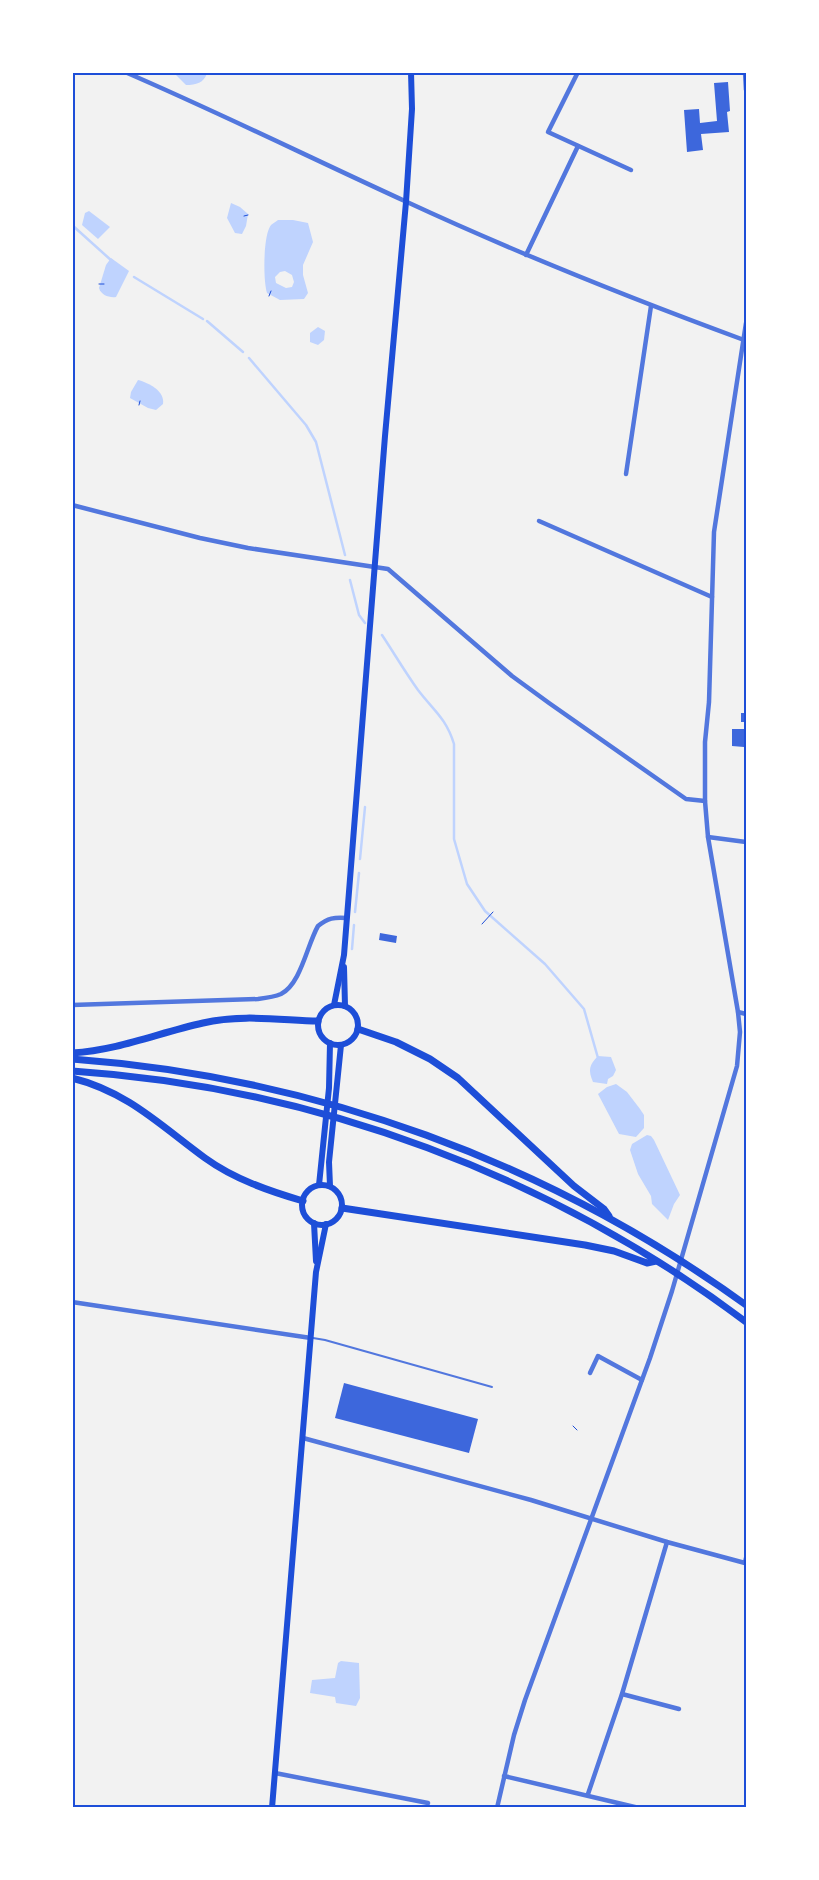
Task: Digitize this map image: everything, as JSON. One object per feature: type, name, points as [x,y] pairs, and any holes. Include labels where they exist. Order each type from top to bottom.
[{"type":"main road","points":[[345,1006],[344,955],[385,436],[406,202],[412,108],[411,72]]},
{"type":"main road","points":[[334,1005],[344,955]]},
{"type":"main road","points":[[334,1005],[345,1006],[350,1008],[357,1017],[358,1029],[352,1039],[341,1045],[330,1043],[322,1037],[318,1021],[324,1010],[334,1005]]},
{"type":"main road","points":[[72,1053],[110,1049],[204,1023],[224,1020],[247,1018],[318,1021]]},
{"type":"main road","points":[[358,1029],[396,1042],[430,1059],[458,1078],[574,1186],[604,1210],[610,1218]]},
{"type":"main road","points":[[330,1043],[332,1089]]},
{"type":"main road","points":[[319,1185],[328,1130],[332,1089],[341,1045]]},
{"type":"main road","points":[[72,1059],[158,1068],[216,1076],[255,1084],[362,1112],[448,1142],[504,1165],[610,1218],[689,1265],[746,1306]]},
{"type":"main road","points":[[72,1071],[156,1080],[214,1089],[289,1105],[359,1124],[452,1157],[534,1193],[582,1217],[635,1247],[710,1295],[746,1322]]},
{"type":"main road","points":[[72,1078],[98,1086],[128,1100],[225,1170],[246,1181],[303,1201]]},
{"type":"main road","points":[[328,1130],[330,1186]]},
{"type":"main road","points":[[319,1185],[330,1186],[335,1189],[341,1198],[342,1208],[338,1217],[326,1224],[314,1223],[304,1212],[303,1201],[308,1190],[319,1185]]},
{"type":"main road","points":[[342,1208],[585,1245],[614,1251],[647,1263],[656,1261]]},
{"type":"main road","points":[[272,1808],[316,1272],[314,1223]]},
{"type":"main road","points":[[316,1272],[326,1224]]},
{"type":"street","points":[[125,72],[199,104],[406,202],[526,255],[744,342]]},
{"type":"street","points":[[578,72],[548,132],[631,170]]},
{"type":"street","points":[[745,72],[746,90]]},
{"type":"street","points":[[526,255],[578,146]]},
{"type":"street","points":[[626,474],[651,306]]},
{"type":"street","points":[[496,1808],[525,1700],[642,1380],[672,1291],[737,1066],[739,1046],[738,1012],[708,837],[705,801],[714,532],[746,323]]},
{"type":"street","points":[[72,505],[219,542],[290,555],[388,569],[512,676],[549,704],[686,799],[705,801]]},
{"type":"street","points":[[539,521],[712,597]]},
{"type":"street","points":[[708,837],[746,842]]},
{"type":"street","points":[[72,1005],[273,997],[282,994],[294,982],[318,926],[325,920],[333,917],[347,918]]},
{"type":"street","points":[[738,1012],[746,1014]]},
{"type":"street","points":[[72,1302],[311,1338]]},
{"type":"street","points":[[590,1373],[598,1356],[642,1380]]},
{"type":"street","points":[[303,1438],[531,1500],[667,1542],[745,1563],[746,1558]]},
{"type":"street","points":[[588,1794],[622,1694],[667,1542]]},
{"type":"street","points":[[622,1694],[679,1709]]},
{"type":"street","points":[[275,1773],[428,1803]]},
{"type":"street","points":[[504,1776],[588,1794],[639,1808]]},
{"type":"lane","points":[[311,1338],[333,1342],[492,1387]]},
{"type":"path","points":[[244,216],[248,215]]},
{"type":"path","points":[[269,296],[271,291]]},
{"type":"path","points":[[139,405],[140,401]]},
{"type":"path","points":[[482,924],[493,912]]},
{"type":"path","points":[[573,1426],[577,1430]]},
{"type":"water","points":[[174,73],[207,73],[199,83],[186,85]]},
{"type":"water","points":[[231,203],[240,207],[248,214],[246,226],[242,234],[235,233],[227,218]]},
{"type":"water","points":[[89,211],[110,227],[98,239],[82,225],[85,213]]},
{"type":"water","points":[[278,220],[308,223],[313,242],[303,265],[303,275],[308,293],[304,299],[280,300],[267,293],[264,268],[266,238],[271,225]],"holes":[[[285,271],[292,275],[294,282],[292,287],[286,288],[276,283],[275,277],[280,272]]]},
{"type":"water","points":[[111,258],[129,271],[116,297],[106,296],[99,288],[106,265]]},
{"type":"water","points":[[318,327],[325,331],[324,340],[318,345],[310,342],[310,333]]},
{"type":"water","points":[[138,380],[151,385],[159,391],[163,404],[156,410],[148,408],[130,398],[131,392]]},
{"type":"water","points":[[598,1056],[611,1057],[616,1070],[613,1076],[608,1079],[607,1084],[593,1082],[591,1078],[590,1068]]},
{"type":"water","points":[[616,1084],[627,1092],[644,1115],[644,1128],[636,1137],[619,1134],[598,1094],[607,1087]]},
{"type":"water","points":[[647,1135],[651,1136],[654,1140],[680,1195],[674,1204],[668,1220],[652,1204],[651,1196],[638,1174],[630,1150],[632,1144]]},
{"type":"water","points":[[341,1661],[359,1663],[360,1698],[356,1706],[336,1703],[335,1697],[310,1693],[312,1680],[335,1678],[338,1663]]},
{"type":"building","points":[[728,82],[730,111],[727,112],[729,132],[701,134],[703,150],[687,152],[684,110],[699,109],[700,123],[717,121],[714,83]]},
{"type":"building","points":[[741,713],[746,713],[746,722],[741,722]]},
{"type":"building","points":[[732,729],[744,729],[744,732],[746,732],[744,747],[732,746]]},
{"type":"building","points":[[380,933],[397,936],[396,943],[379,940]]},
{"type":"building","points":[[344,1383],[478,1419],[469,1453],[335,1418]]},
{"type":"waterway","points":[[72,225],[112,261]]},
{"type":"waterway","points":[[134,277],[203,319]]},
{"type":"waterway","points":[[207,321],[243,352]]},
{"type":"waterway","points":[[249,358],[306,425],[316,442],[345,555]]},
{"type":"waterway","points":[[350,580],[359,615],[365,623]]},
{"type":"waterway","points":[[382,635],[418,690],[439,715],[451,735],[454,744],[454,839],[467,884],[485,911],[545,964],[584,1009],[598,1058]]},
{"type":"waterway","points":[[360,859],[365,807]]},
{"type":"waterway","points":[[355,912],[359,873]]},
{"type":"waterway","points":[[352,949],[354,925]]}]
